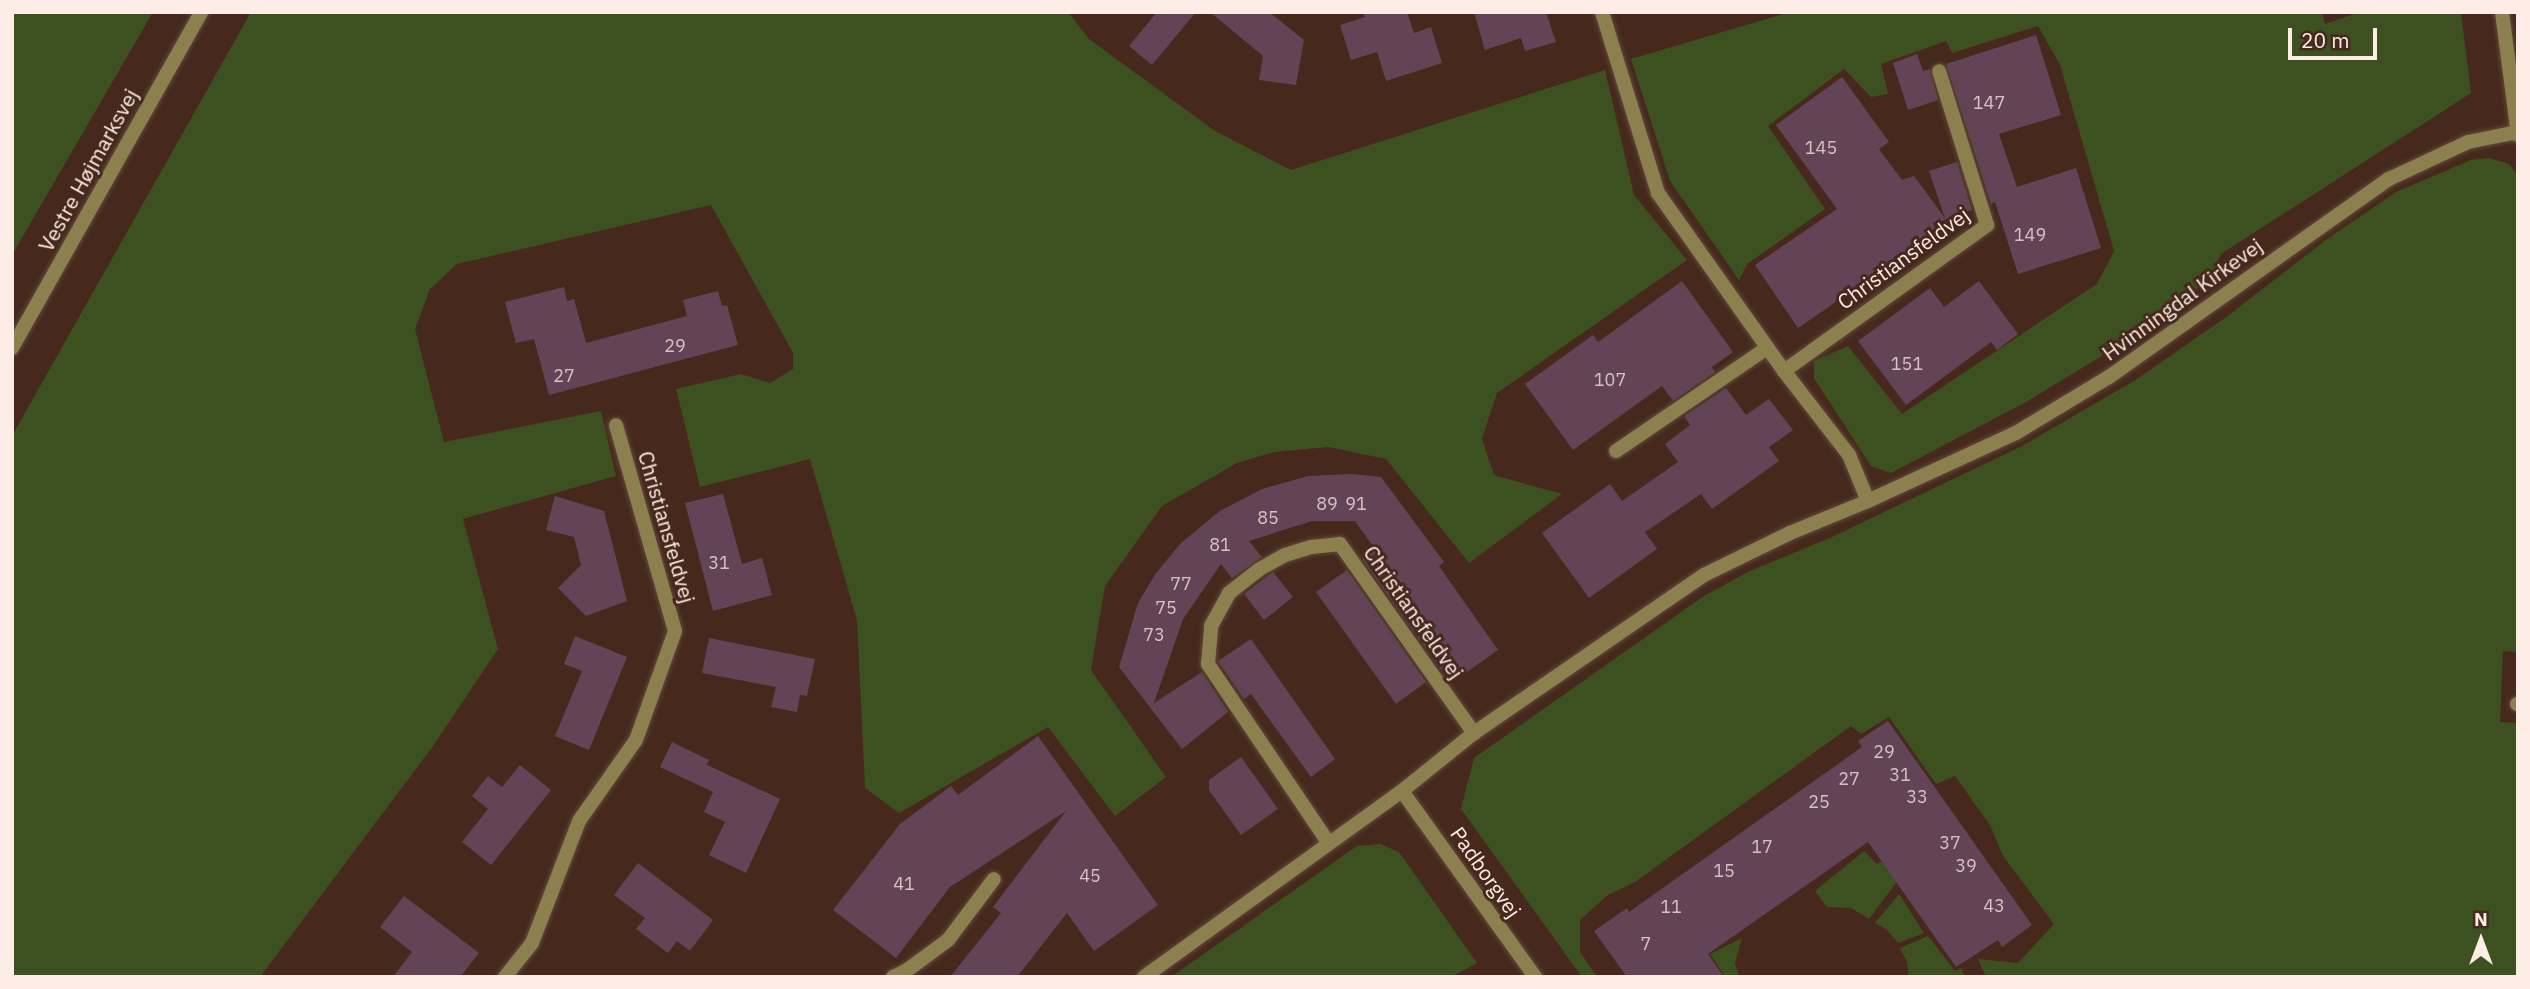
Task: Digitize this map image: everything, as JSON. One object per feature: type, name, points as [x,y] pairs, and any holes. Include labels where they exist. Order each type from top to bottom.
[{"type":"street","name":"Vestre Højmarksvej","points":[[12,348],[201,12]]},
{"type":"street","points":[[1144,977],[1402,791],[1474,733],[1704,575],[1790,533],[1868,501],[1849,455],[1767,348],[1658,193],[1602,12]]},
{"type":"street","name":"Hvinningdal Kirkevej","points":[[1868,501],[2017,433],[2109,377],[2389,179],[2468,142],[2517,133],[2502,12]]},
{"type":"street","name":"Christiansfeldvej","points":[[1784,371],[1987,225],[1939,71]]},
{"type":"street","points":[[1616,451],[1767,348]]},
{"type":"street","name":"Christiansfeldvej","points":[[505,977],[532,943],[579,821],[636,740],[675,631],[616,425]]},
{"type":"street","name":"Christiansfeldvej","points":[[1328,842],[1208,664],[1211,626],[1228,593],[1258,570],[1284,555],[1312,547],[1340,544],[1474,733]]},
{"type":"street","name":"Padborgvej","points":[[1402,791],[1535,977]]},
{"type":"street","points":[[893,977],[906,971],[948,940],[994,879]]},
{"type":"green space","points":[[12,12],[153,12],[12,255]]},
{"type":"green space","points":[[251,12],[1068,12],[1089,39],[1215,131],[1291,170],[1605,70],[1634,195],[1687,260],[1497,393],[1482,439],[1494,475],[1562,494],[1469,563],[1386,459],[1329,447],[1274,452],[1237,463],[1162,506],[1105,586],[1091,670],[1166,777],[1115,816],[1048,727],[899,813],[865,788],[857,620],[810,459],[700,487],[676,389],[741,374],[770,383],[793,369],[793,353],[711,205],[457,264],[430,289],[415,329],[444,442],[601,411],[616,476],[463,519],[498,649],[433,746],[260,977],[12,977],[12,436]]},
{"type":"green space","points":[[1790,12],[2322,12],[2325,24],[2360,12],[2461,12],[2471,93],[2221,254],[2211,276],[2158,322],[2026,402],[1891,473],[1871,466],[1814,378],[1814,361],[1848,346],[1902,414],[2097,284],[2114,251],[2060,65],[2038,26],[1952,53],[1946,41],[1881,64],[1888,94],[1871,97],[1844,69],[1768,126],[1825,209],[1747,264],[1739,280],[1670,181],[1631,59]]},
{"type":"green space","points":[[2489,158],[2509,164],[2518,176],[2518,652],[2503,651],[2500,722],[2518,723],[2518,977],[1986,977],[1978,959],[2018,963],[2054,924],[2003,856],[1990,825],[1955,776],[1936,784],[1889,717],[1861,734],[1851,726],[1635,882],[1608,895],[1580,920],[1580,952],[1597,977],[1582,977],[1461,809],[1474,758],[1704,596],[1750,571],[1832,537],[2020,447],[2134,381],[2225,318],[2327,239],[2396,192],[2471,160]]},
{"type":"green space","points":[[1380,844],[1399,852],[1477,963],[1451,977],[1171,977],[1357,846]]},
{"type":"green space","points":[[1864,851],[1877,864],[1891,857],[1902,875],[1869,919],[1851,908],[1827,907],[1815,891]]},
{"type":"green space","points":[[1899,894],[1924,933],[1898,943],[1886,929],[1875,923]]},
{"type":"green space","points":[[1928,936],[1955,971],[1961,968],[1965,977],[1909,977],[1907,962],[1900,948]]},
{"type":"green space","points":[[1742,938],[1735,963],[1739,977],[1722,977],[1724,975],[1710,954]]},
{"type":"building","points":[[1157,12],[1196,12],[1152,65],[1129,46]]},
{"type":"building","points":[[1210,12],[1269,12],[1304,40],[1296,85],[1259,80],[1263,56]]},
{"type":"building","points":[[1363,12],[1407,12],[1414,33],[1431,27],[1442,63],[1386,81],[1377,52],[1351,60],[1340,25],[1365,17]]},
{"type":"building","points":[[1474,12],[1546,12],[1556,42],[1525,51],[1521,38],[1485,50]]},
{"type":"building","points":[[2036,35],[2061,115],[1999,134],[2017,187],[2076,168],[2101,248],[2018,274],[1995,202],[1991,204],[1946,64]]},
{"type":"building","points":[[1917,54],[1923,71],[1930,69],[1938,100],[1908,110],[1893,63]]},
{"type":"building","points":[[1842,77],[1889,142],[1879,149],[1902,180],[1914,176],[1945,218],[1929,171],[1957,162],[1972,210],[1933,224],[1938,232],[1798,328],[1755,265],[1837,209],[1776,125]]},
{"type":"building","points":[[1682,281],[1733,352],[1712,367],[1715,372],[1673,401],[1662,386],[1573,450],[1525,384],[1593,335],[1598,342]]},
{"type":"building","points":[[1979,281],[2018,334],[1997,350],[1991,342],[1906,405],[1858,341],[1930,288],[1944,307]]},
{"type":"building","points":[[564,287],[567,301],[574,299],[586,343],[687,316],[683,300],[718,291],[722,306],[727,305],[738,345],[549,395],[534,339],[516,343],[505,302]]},
{"type":"building","points":[[1726,388],[1746,415],[1769,399],[1793,430],[1769,447],[1779,461],[1712,509],[1701,494],[1645,532],[1657,549],[1589,598],[1542,533],[1610,484],[1622,501],[1678,462],[1665,444],[1690,425],[1684,416]]},
{"type":"building","points":[[1351,474],[1381,477],[1444,562],[1439,566],[1498,650],[1464,674],[1455,661],[1442,671],[1362,559],[1375,549],[1355,521],[1312,521],[1249,541],[1262,557],[1232,578],[1221,564],[1183,619],[1154,703],[1202,672],[1228,712],[1182,749],[1119,667],[1138,603],[1156,573],[1181,543],[1220,511],[1262,489],[1308,476]]},
{"type":"building","points":[[723,494],[742,564],[762,558],[772,595],[713,611],[685,503]]},
{"type":"building","points":[[555,496],[604,511],[627,601],[586,616],[558,588],[581,565],[574,537],[546,530]]},
{"type":"building","points":[[1347,570],[1426,682],[1396,704],[1316,592]]},
{"type":"building","points":[[1273,572],[1293,597],[1264,620],[1244,594]]},
{"type":"building","points":[[575,636],[627,657],[589,750],[555,736],[582,671],[564,664]]},
{"type":"building","points":[[709,638],[815,659],[807,696],[800,695],[797,712],[771,707],[776,687],[702,673]]},
{"type":"building","points":[[1251,639],[1335,759],[1311,777],[1251,694],[1244,699],[1218,661]]},
{"type":"building","points":[[1888,721],[2032,925],[2002,947],[1998,940],[1956,967],[1868,842],[1708,954],[1724,977],[1627,977],[1594,931],[1627,908],[1629,912],[1862,747],[1858,741]]},
{"type":"building","points":[[1038,736],[1158,905],[1094,951],[1067,913],[1017,977],[950,977],[1001,913],[993,907],[1066,811],[950,887],[896,958],[833,910],[900,824],[951,786],[958,795]]},
{"type":"building","points":[[672,742],[709,760],[707,765],[780,799],[746,873],[709,855],[725,822],[704,812],[713,792],[660,767]]},
{"type":"building","points":[[1241,757],[1278,809],[1241,835],[1209,790],[1209,780]]},
{"type":"building","points":[[520,765],[551,790],[491,865],[462,842],[488,809],[472,796],[488,776],[502,787]]},
{"type":"building","points":[[638,863],[713,920],[690,951],[677,941],[668,953],[636,929],[645,918],[614,895]]},
{"type":"building","points":[[404,896],[479,953],[460,977],[393,977],[412,952],[380,927]]}]
